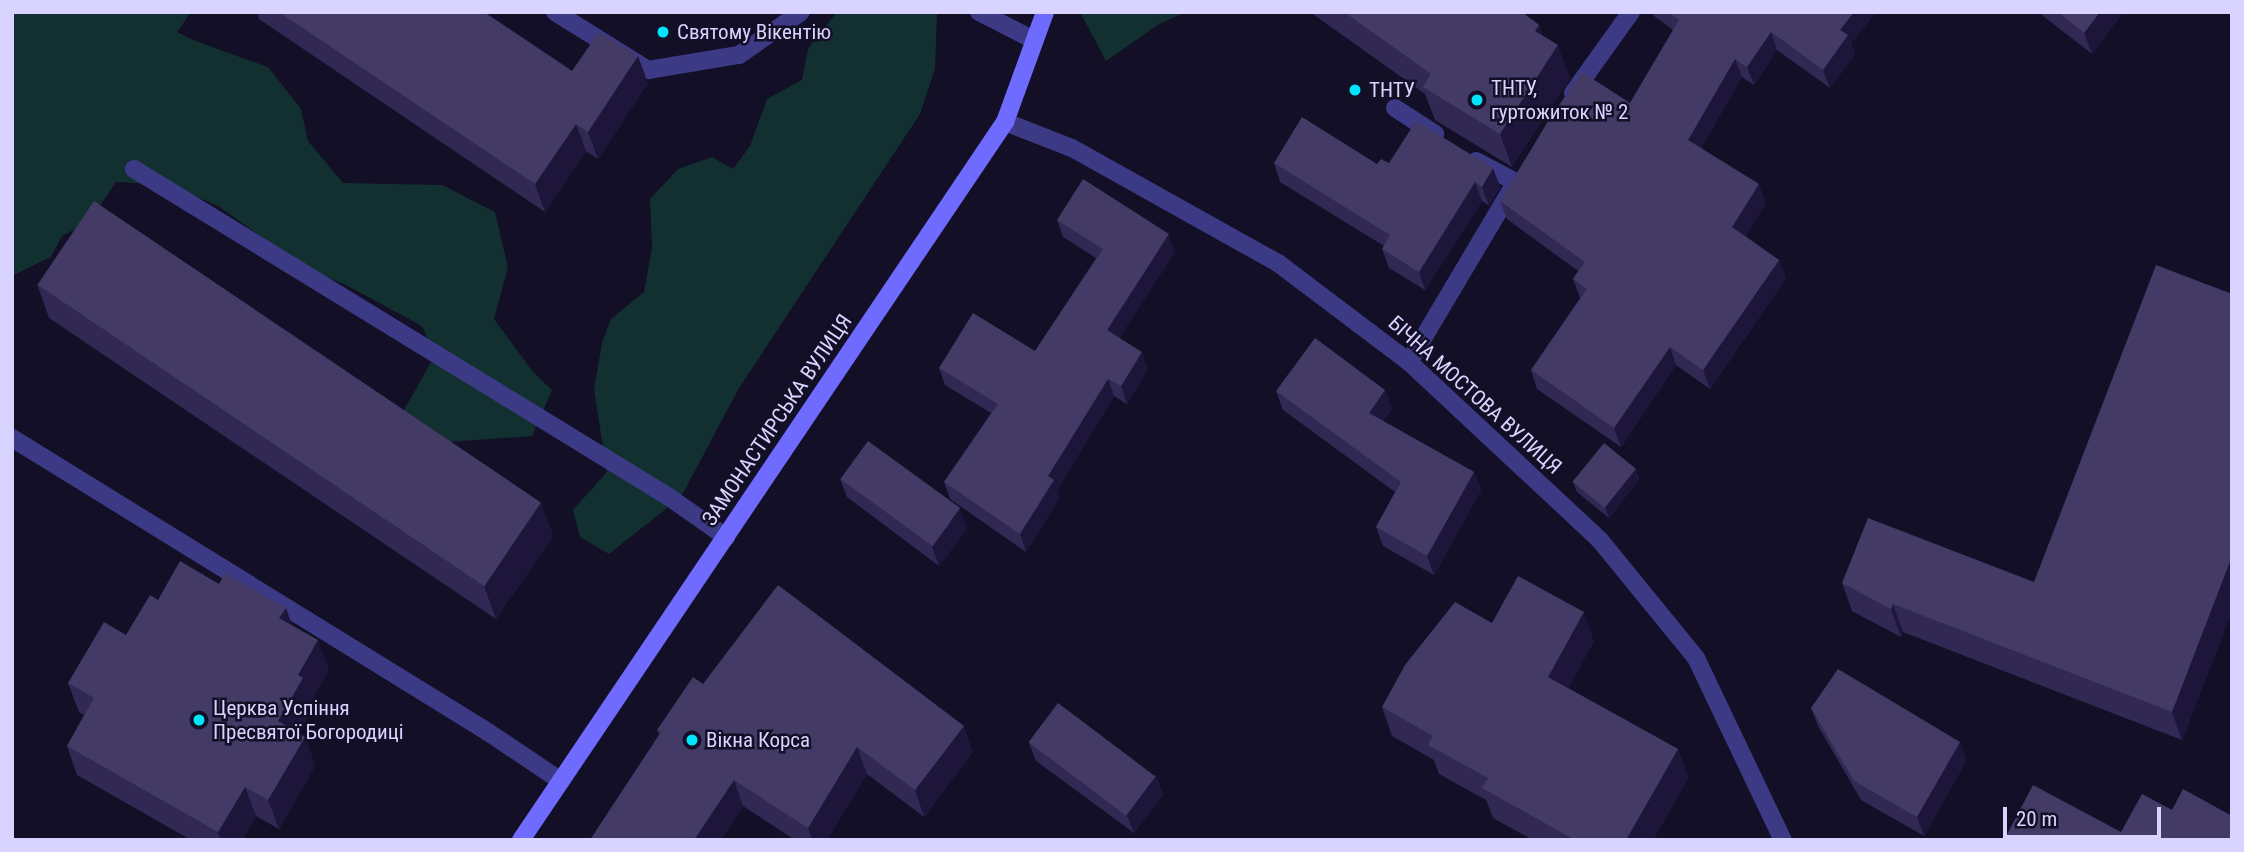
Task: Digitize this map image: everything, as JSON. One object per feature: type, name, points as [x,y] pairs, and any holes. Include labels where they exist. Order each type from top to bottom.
[{"type":"main road","name":"ЗАМОНАСТИРСЬКА ВУЛИЦЯ","points":[[521,840],[1005,122],[1045,12]]},
{"type":"street","points":[[555,12],[648,70],[739,55],[801,12]]},
{"type":"street","points":[[979,12],[1034,40]]},
{"type":"street","points":[[1562,108],[1631,12]]},
{"type":"street","points":[[1395,108],[1452,145],[1519,176],[1409,362]]},
{"type":"street","name":"БІЧНА МОСТОВА ВУЛИЦЯ","points":[[1005,122],[1072,148],[1278,263],[1409,362],[1600,539],[1696,658],[1783,840]]},
{"type":"street","points":[[134,169],[669,497],[726,537]]},
{"type":"street","points":[[12,438],[488,732],[561,781]]},
{"type":"green space","points":[[12,12],[191,12],[177,32],[268,67],[301,109],[308,141],[343,183],[442,185],[495,212],[508,267],[494,319],[533,372],[552,390],[532,436],[434,443],[399,419],[435,355],[422,326],[346,285],[303,267],[220,207],[171,185],[116,182],[90,221],[62,236],[51,257],[12,276]]},
{"type":"green space","points":[[837,12],[937,12],[935,69],[920,114],[739,388],[681,497],[609,554],[580,537],[573,510],[607,472],[594,390],[602,343],[611,319],[644,292],[652,248],[650,199],[678,169],[712,157],[733,169],[750,146],[767,99],[802,80],[808,49]]},
{"type":"green space","points":[[1080,12],[1186,12],[1159,24],[1106,61]]},
{"type":"building","points":[[279,12],[484,12],[572,71],[599,32],[638,56],[588,132],[576,124],[535,184]]},
{"type":"building","name":"ТНТУ, гуртожиток № 2","points":[[1344,12],[1522,12],[1539,25],[1535,31],[1558,45],[1500,134],[1423,87],[1431,74]]},
{"type":"building","points":[[1668,12],[1854,12],[1840,30],[1848,35],[1823,70],[1771,32],[1747,67],[1735,59],[1688,140],[1759,184],[1732,227],[1779,260],[1703,370],[1670,347],[1614,428],[1531,370],[1587,289],[1573,279],[1585,262],[1500,201],[1550,118],[1582,72],[1630,103],[1679,20]]},
{"type":"building","points":[[2058,12],[2100,12],[2084,33]]},
{"type":"building","points":[[1302,117],[1377,164],[1381,159],[1389,163],[1416,121],[1493,168],[1482,187],[1475,182],[1419,272],[1382,249],[1390,235],[1274,163]]},
{"type":"building","points":[[1083,179],[1169,234],[1107,330],[1142,352],[1121,386],[1108,379],[1048,476],[1054,480],[1020,534],[944,482],[998,404],[939,368],[973,313],[1035,351],[1103,249],[1057,220]]},
{"type":"building","points":[[94,201],[541,502],[484,586],[38,285]]},
{"type":"building","points":[[2156,265],[2232,294],[2232,556],[2172,712],[1893,604],[1891,609],[1842,583],[1868,518],[2034,582]]},
{"type":"building","points":[[1315,338],[1385,390],[1369,413],[1474,472],[1427,556],[1376,527],[1401,482],[1276,391]]},
{"type":"building","points":[[868,441],[960,508],[933,546],[840,479]]},
{"type":"building","points":[[1604,443],[1636,469],[1604,508],[1573,482]]},
{"type":"building","name":"Церква Успіння Пресвятої Богородиці","points":[[180,561],[219,584],[225,573],[286,608],[279,618],[318,640],[298,675],[303,678],[278,721],[305,737],[268,800],[245,787],[218,832],[67,746],[94,698],[68,683],[104,622],[126,635],[150,595],[158,600]]},
{"type":"building","points":[[1518,576],[1584,612],[1548,677],[1678,749],[1626,840],[1575,840],[1482,788],[1488,778],[1428,745],[1433,736],[1382,707],[1405,665],[1455,602],[1492,623]]},
{"type":"building","points":[[778,585],[964,726],[915,790],[857,747],[808,828],[734,780],[694,840],[590,840],[661,732],[657,730],[693,677],[703,684]]},
{"type":"building","points":[[1838,669],[1960,742],[1917,817],[1854,781],[1811,708]]},
{"type":"building","points":[[1058,703],[1155,776],[1126,816],[1029,742]]},
{"type":"building","points":[[2033,785],[2121,832],[2142,794],[2172,810],[2183,789],[2232,816],[2232,840],[2004,840]]},
{"type":"place","name":"Святому Вікентію","points":[[663,32]]},
{"type":"place","name":"ТНТУ","points":[[1355,90]]},
{"type":"place","name":"ТНТУ, гуртожиток № 2","points":[[1477,100]]},
{"type":"place","name":"Церква Успіння Пресвятої Богородиці","points":[[199,720]]},
{"type":"place","name":"Вікна Корса","points":[[692,740]]}]
